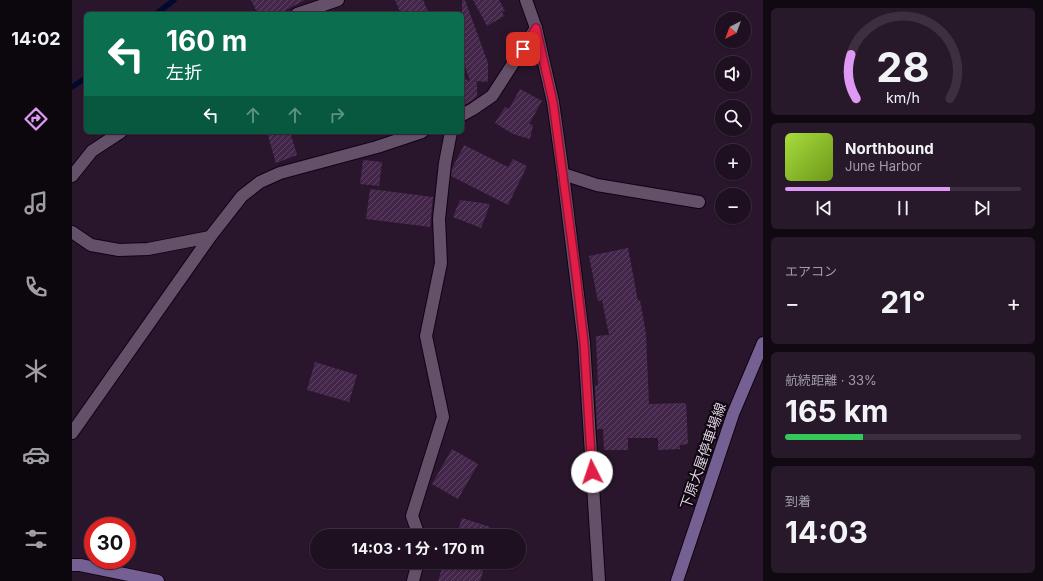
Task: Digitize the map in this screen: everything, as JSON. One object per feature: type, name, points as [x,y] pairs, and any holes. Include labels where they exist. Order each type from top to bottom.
[{"type":"main road","name":"下原大屋停車場線","points":[[677,581],[733,414],[763,343]]},
{"type":"main road","points":[[72,565],[80,565],[158,581]]},
{"type":"street","points":[[303,12],[338,0]]},
{"type":"street","points":[[526,0],[536,28],[553,102],[563,174],[584,343],[599,581]]},
{"type":"street","points":[[464,115],[492,96],[536,28]]},
{"type":"street","points":[[72,176],[92,151],[118,134]]},
{"type":"street","points":[[72,433],[210,237],[242,196],[260,182],[280,173],[378,147],[416,134]]},
{"type":"street","points":[[417,529],[412,516],[443,417],[426,336],[441,263],[439,219],[445,163],[452,134]]},
{"type":"street","points":[[563,174],[597,185],[699,202]]},
{"type":"street","points":[[72,232],[91,245],[120,250],[148,249],[210,237]]},
{"type":"street","points":[[413,581],[416,569]]},
{"type":"building","points":[[251,0],[305,0],[282,12],[257,12]]},
{"type":"building","points":[[395,0],[423,0],[428,12],[400,12]]},
{"type":"building","points":[[462,0],[465,0],[488,63],[488,82],[474,81],[477,82],[477,96],[464,105],[464,79],[470,81],[464,63],[464,12],[462,12]]},
{"type":"building","points":[[473,0],[499,0],[505,11],[502,12],[504,16],[487,26]]},
{"type":"building","points":[[520,89],[542,101],[529,124],[533,125],[530,139],[513,134],[495,123],[505,107],[509,109]]},
{"type":"building","points":[[268,134],[291,134],[297,155],[276,163]]},
{"type":"building","points":[[464,145],[508,167],[513,159],[527,166],[508,205],[451,176],[452,169]]},
{"type":"building","points":[[363,160],[382,162],[379,186],[360,184]]},
{"type":"building","points":[[370,189],[433,197],[430,227],[366,219]]},
{"type":"building","points":[[460,200],[490,204],[481,228],[453,217]]},
{"type":"building","points":[[628,248],[646,334],[649,404],[686,403],[688,444],[680,445],[680,449],[658,450],[658,438],[628,438],[628,450],[604,450],[603,429],[597,429],[595,386],[598,385],[596,336],[609,335],[602,300],[598,301],[589,256]]},
{"type":"building","points":[[315,362],[357,375],[349,402],[307,390]]},
{"type":"building","points":[[452,449],[478,464],[458,499],[432,484]]},
{"type":"building","points":[[462,518],[490,527],[490,529],[458,529]]},
{"type":"building","points":[[442,569],[484,569],[480,581],[438,581]]},
{"type":"waterway","points":[[159,12],[174,0]]},
{"type":"waterway","points":[[72,87],[84,79]]},
{"type":"route","points":[[523,49],[536,28],[553,102],[576,273],[584,343],[592,472]]}]
